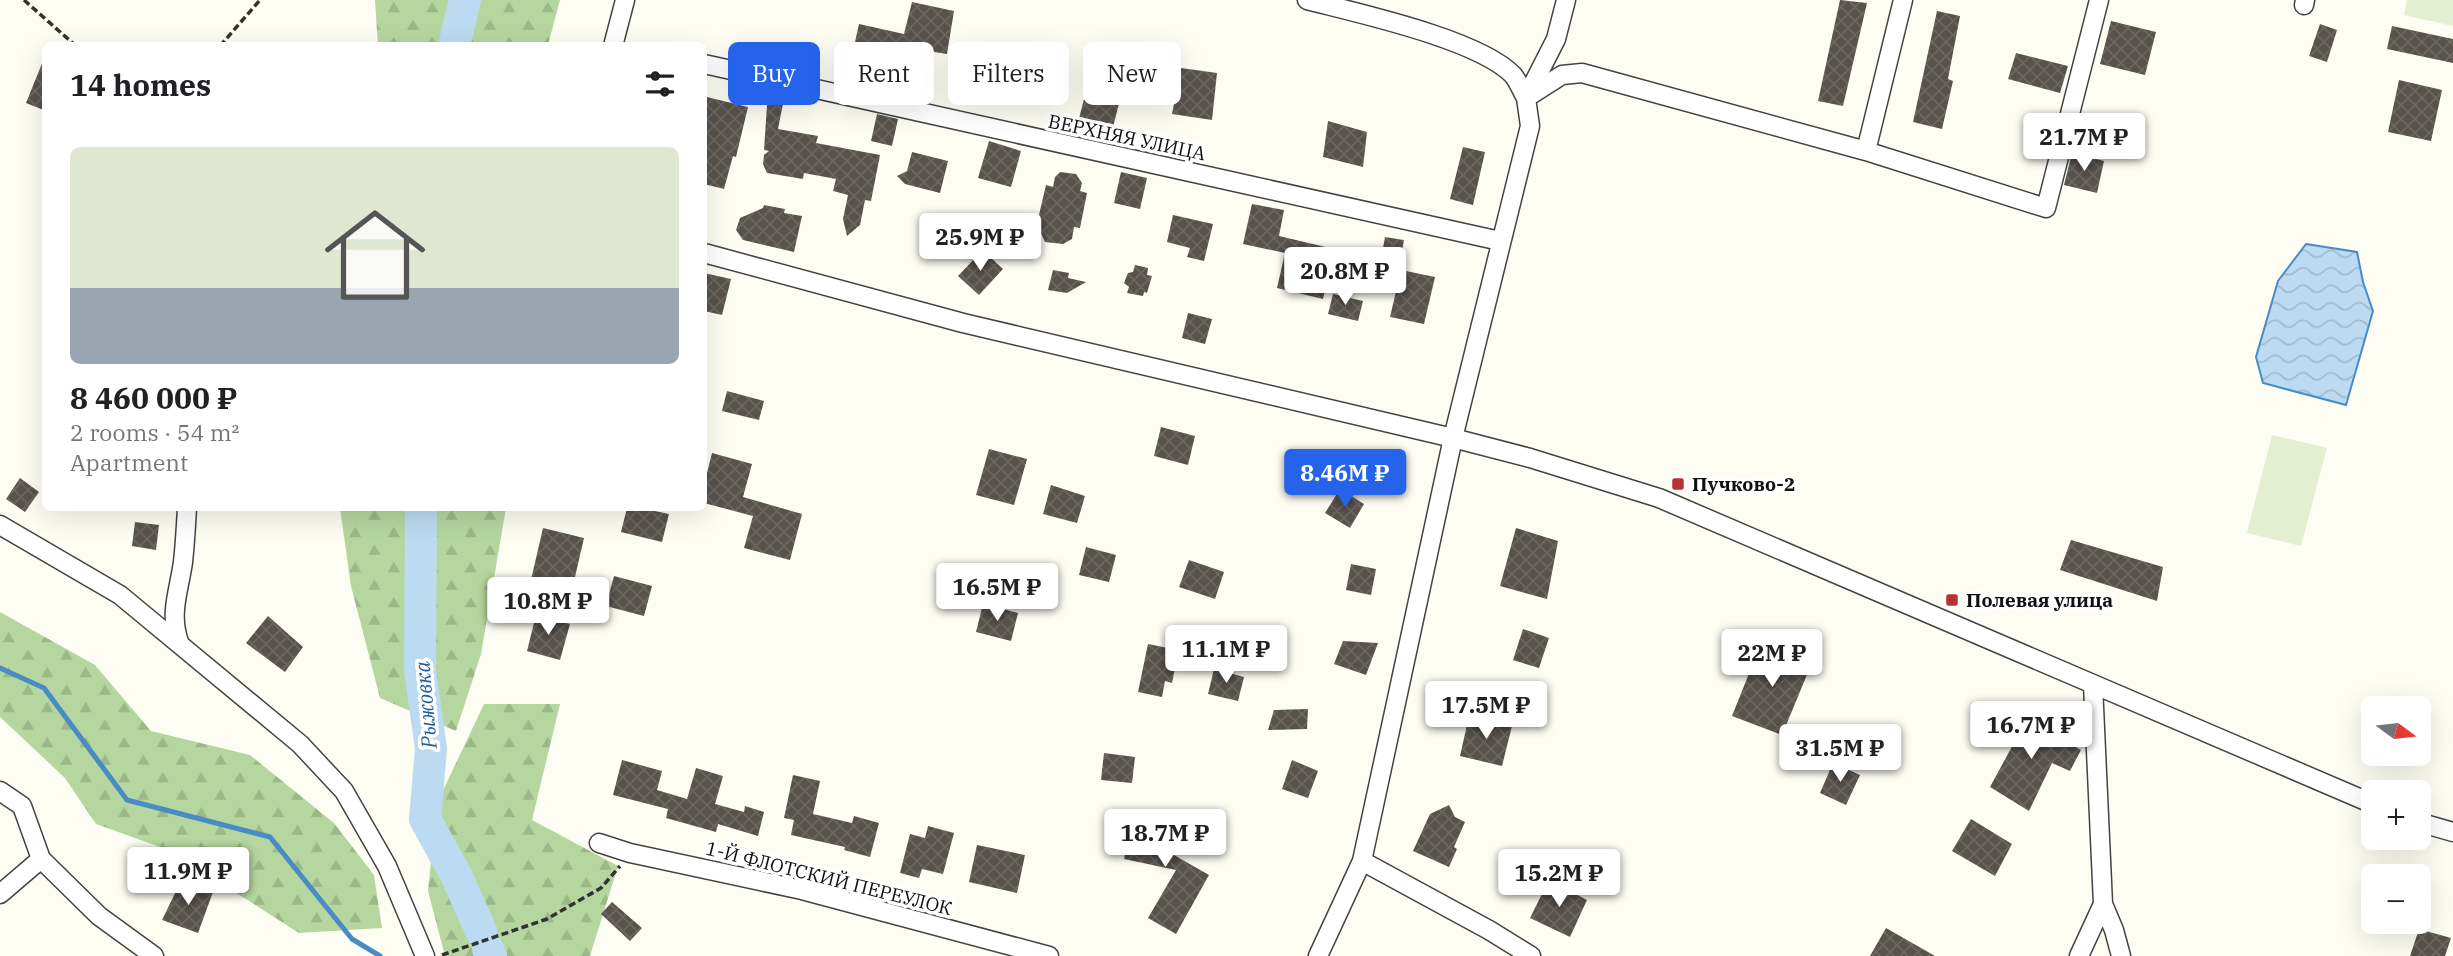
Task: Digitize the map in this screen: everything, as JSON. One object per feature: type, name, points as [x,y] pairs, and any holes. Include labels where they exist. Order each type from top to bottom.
[{"type":"street","points":[[614,42],[625,0]]},
{"type":"street","points":[[1307,0],[1377,18],[1464,46],[1493,61],[1513,75],[1526,98],[1530,126],[1452,438],[1362,861],[1318,956]]},
{"type":"street","points":[[1526,98],[1556,39],[1566,0]]},
{"type":"street","points":[[1866,151],[1903,0]]},
{"type":"street","points":[[1526,98],[1562,75],[1582,73],[1866,151],[2046,208],[2099,0]]},
{"type":"street","name":"ВЕРХНЯЯ УЛИЦА","points":[[707,65],[1500,241]]},
{"type":"street","points":[[707,254],[963,323],[1530,458],[1659,498],[2361,799]]},
{"type":"street","points":[[179,642],[173,626],[183,561],[187,511]]},
{"type":"street","points":[[0,525],[120,596],[300,744],[344,791],[387,866],[425,956]]},
{"type":"street","points":[[2093,685],[2103,904],[2115,930],[2122,956]]},
{"type":"street","points":[[0,791],[22,806],[41,859],[99,916],[154,956]]},
{"type":"street","points":[[2431,826],[2453,832]]},
{"type":"street","name":"1-Й ФЛОТСКИЙ ПЕРЕУЛОК","points":[[599,843],[630,853],[802,890],[1049,956]]},
{"type":"street","points":[[0,894],[41,859]]},
{"type":"street","points":[[1362,861],[1531,956]]},
{"type":"street","points":[[2079,956],[2103,904]]},
{"type":"path","points":[[24,0],[71,42]]},
{"type":"path","points":[[223,42],[260,0]]},
{"type":"path","points":[[438,956],[547,919],[601,888],[630,853]]},
{"type":"green space","points":[[375,0],[560,0],[549,42],[378,42]]},
{"type":"green space","points":[[2407,0],[2453,0],[2453,26],[2404,15]]},
{"type":"green space","points":[[2272,435],[2327,448],[2301,546],[2247,533]]},
{"type":"green space","points":[[340,511],[505,511],[481,654],[456,731],[380,698],[351,586]]},
{"type":"green space","points":[[0,612],[95,665],[151,731],[250,755],[334,823],[374,875],[382,928],[299,933],[171,851],[96,824],[65,778],[0,717]]},
{"type":"green space","points":[[484,704],[560,704],[532,820],[618,866],[590,956],[445,956],[428,891],[437,803]]},
{"type":"water","points":[[2306,244],[2357,252],[2373,311],[2346,405],[2263,383],[2256,357],[2278,281]]},
{"type":"building","points":[[1840,0],[1867,3],[1843,106],[1818,101]]},
{"type":"building","points":[[912,2],[954,11],[947,54],[934,52],[934,42],[855,42],[859,24],[904,34]]},
{"type":"building","points":[[1937,11],[1960,16],[1948,79],[1953,81],[1942,129],[1913,122]]},
{"type":"building","points":[[2111,21],[2156,32],[2145,75],[2100,64]]},
{"type":"building","points":[[2320,24],[2337,30],[2327,62],[2309,56]]},
{"type":"building","points":[[2392,26],[2453,39],[2453,63],[2387,49]]},
{"type":"building","points":[[2016,53],[2068,66],[2060,93],[2008,79]]},
{"type":"building","points":[[42,63],[42,109],[26,103]]},
{"type":"building","points":[[1181,68],[1217,73],[1212,120],[1172,114],[1174,105],[1181,105]]},
{"type":"building","points":[[2399,80],[2442,90],[2431,141],[2388,132]]},
{"type":"building","points":[[707,97],[728,102],[728,105],[748,107],[736,157],[733,156],[724,189],[707,185]]},
{"type":"building","points":[[1083,103],[1119,105],[1112,131],[1078,122]]},
{"type":"building","points":[[767,105],[783,105],[778,129],[818,136],[816,143],[880,155],[871,201],[865,200],[860,225],[847,236],[843,219],[848,195],[833,191],[836,179],[804,173],[803,179],[767,173],[763,164],[764,155],[769,151],[764,150]]},
{"type":"building","points":[[877,114],[898,119],[892,146],[871,141]]},
{"type":"building","points":[[1328,121],[1367,132],[1363,167],[1323,157]]},
{"type":"building","points":[[989,141],[1021,151],[1011,187],[978,178]]},
{"type":"building","points":[[1463,147],[1485,152],[1473,205],[1450,199]]},
{"type":"building","points":[[912,152],[948,161],[940,193],[905,184],[897,176],[907,171]]},
{"type":"building","points":[[2072,153],[2104,161],[2097,193],[2064,185]]},
{"type":"building","points":[[1060,172],[1076,174],[1082,183],[1080,191],[1087,193],[1080,228],[1074,227],[1072,239],[1063,244],[1045,242],[1039,229],[1041,220],[1038,219],[1046,185],[1053,187],[1055,177]]},
{"type":"building","points":[[1121,172],[1147,178],[1140,209],[1114,203]]},
{"type":"building","points":[[1252,204],[1284,210],[1279,236],[1334,249],[1323,299],[1277,288],[1285,253],[1243,244]]},
{"type":"building","points":[[764,205],[785,209],[784,213],[802,216],[794,252],[743,240],[736,230],[740,218],[763,208]]},
{"type":"building","points":[[1173,215],[1213,224],[1204,261],[1187,257],[1190,248],[1167,242]]},
{"type":"building","points":[[1385,237],[1404,240],[1400,262],[1381,259]]},
{"type":"building","points":[[978,255],[991,258],[1003,269],[979,295],[958,276]]},
{"type":"building","points":[[1135,265],[1148,268],[1147,275],[1152,276],[1147,293],[1144,292],[1143,296],[1127,293],[1129,287],[1124,283]]},
{"type":"building","points":[[1053,270],[1069,273],[1068,278],[1086,282],[1067,293],[1048,290]]},
{"type":"building","points":[[1401,270],[1435,277],[1424,324],[1390,317]]},
{"type":"building","points":[[707,274],[731,279],[722,315],[707,312]]},
{"type":"building","points":[[1333,294],[1363,301],[1358,321],[1328,314]]},
{"type":"building","points":[[1188,313],[1212,319],[1205,344],[1182,338]]},
{"type":"building","points":[[727,391],[764,401],[759,420],[722,411]]},
{"type":"building","points":[[1161,427],[1195,436],[1188,465],[1154,456]]},
{"type":"building","points":[[989,449],[1027,459],[1014,505],[976,495]]},
{"type":"building","points":[[712,453],[752,464],[743,497],[802,514],[790,560],[744,548],[753,516],[707,504],[707,473]]},
{"type":"building","points":[[20,478],[39,492],[25,512],[6,499]]},
{"type":"building","points":[[1051,485],[1085,496],[1077,523],[1043,514]]},
{"type":"building","points":[[1340,489],[1364,504],[1350,528],[1325,513]]},
{"type":"building","points":[[626,511],[669,514],[662,542],[621,532]]},
{"type":"building","points":[[135,522],[159,525],[156,550],[132,546]]},
{"type":"building","points":[[543,528],[584,538],[572,590],[531,580]]},
{"type":"building","points":[[1516,528],[1558,541],[1547,599],[1500,586]]},
{"type":"building","points":[[2071,540],[2163,567],[2157,601],[2060,570]]},
{"type":"building","points":[[1086,547],[1116,555],[1109,582],[1079,575]]},
{"type":"building","points":[[1189,560],[1224,572],[1215,599],[1179,587]]},
{"type":"building","points":[[1351,564],[1376,569],[1371,595],[1346,590]]},
{"type":"building","points":[[614,576],[652,586],[644,616],[606,606]]},
{"type":"building","points":[[983,604],[1018,613],[1011,641],[976,632]]},
{"type":"building","points":[[536,615],[570,624],[560,660],[527,651]]},
{"type":"building","points":[[268,616],[303,647],[285,672],[246,643]]},
{"type":"building","points":[[1523,629],[1549,638],[1539,668],[1513,660]]},
{"type":"building","points":[[1343,641],[1378,643],[1366,675],[1334,664]]},
{"type":"building","points":[[1762,641],[1811,665],[1782,735],[1732,716]]},
{"type":"building","points":[[1148,644],[1173,649],[1170,661],[1176,663],[1172,683],[1165,681],[1162,697],[1138,692]]},
{"type":"building","points":[[1214,669],[1244,677],[1238,701],[1208,694]]},
{"type":"building","points":[[1308,709],[1307,729],[1268,730],[1274,710]]},
{"type":"building","points":[[2015,713],[2081,750],[2070,771],[2052,763],[2029,811],[1990,787],[2015,741],[2004,733]]},
{"type":"building","points":[[1469,716],[1512,726],[1502,766],[1460,756]]},
{"type":"building","points":[[1104,753],[1135,757],[1132,783],[1101,780]]},
{"type":"building","points":[[622,760],[662,771],[657,790],[687,799],[696,768],[723,776],[715,804],[744,812],[745,806],[764,812],[758,836],[718,824],[716,832],[666,818],[668,809],[613,795]]},
{"type":"building","points":[[1292,760],[1318,771],[1308,798],[1282,789]]},
{"type":"building","points":[[1833,763],[1860,775],[1846,805],[1820,793]]},
{"type":"building","points":[[793,775],[820,781],[813,814],[852,823],[854,816],[879,823],[870,857],[844,850],[845,847],[791,835],[794,820],[784,818]]},
{"type":"building","points":[[1449,805],[1455,817],[1465,822],[1449,867],[1413,851],[1430,814]]},
{"type":"building","points":[[1134,812],[1174,820],[1167,851],[1209,875],[1176,934],[1148,918],[1176,870],[1124,859]]},
{"type":"building","points":[[1971,819],[2012,844],[1995,876],[1952,851]]},
{"type":"building","points":[[928,826],[954,833],[943,874],[922,869],[919,878],[900,873],[910,834],[925,838]]},
{"type":"building","points":[[977,845],[1025,855],[1017,893],[969,882]]},
{"type":"building","points":[[1549,880],[1587,900],[1570,937],[1530,918]]},
{"type":"building","points":[[181,881],[213,892],[198,933],[162,920]]},
{"type":"building","points":[[612,902],[642,928],[630,941],[601,914]]},
{"type":"building","points":[[1886,928],[1935,956],[1870,956]]},
{"type":"building","points":[[2431,932],[2451,938],[2445,956],[2410,956],[2417,934]]},
{"type":"waterway","name":"Рыжовка","points":[[455,42],[465,0]]},
{"type":"waterway","name":"Рыжовка","points":[[421,511],[420,670],[431,749],[425,819],[457,877],[481,931]]},
{"type":"waterway","points":[[0,668],[44,688],[127,800],[270,837],[352,939],[380,956]]},
{"type":"waterway","name":"Рыжовка","points":[[488,949],[491,956]]},
{"type":"place","name":"Пучково-2","points":[[1678,484]]},
{"type":"place","name":"Полевая улица","points":[[1952,600]]}]
